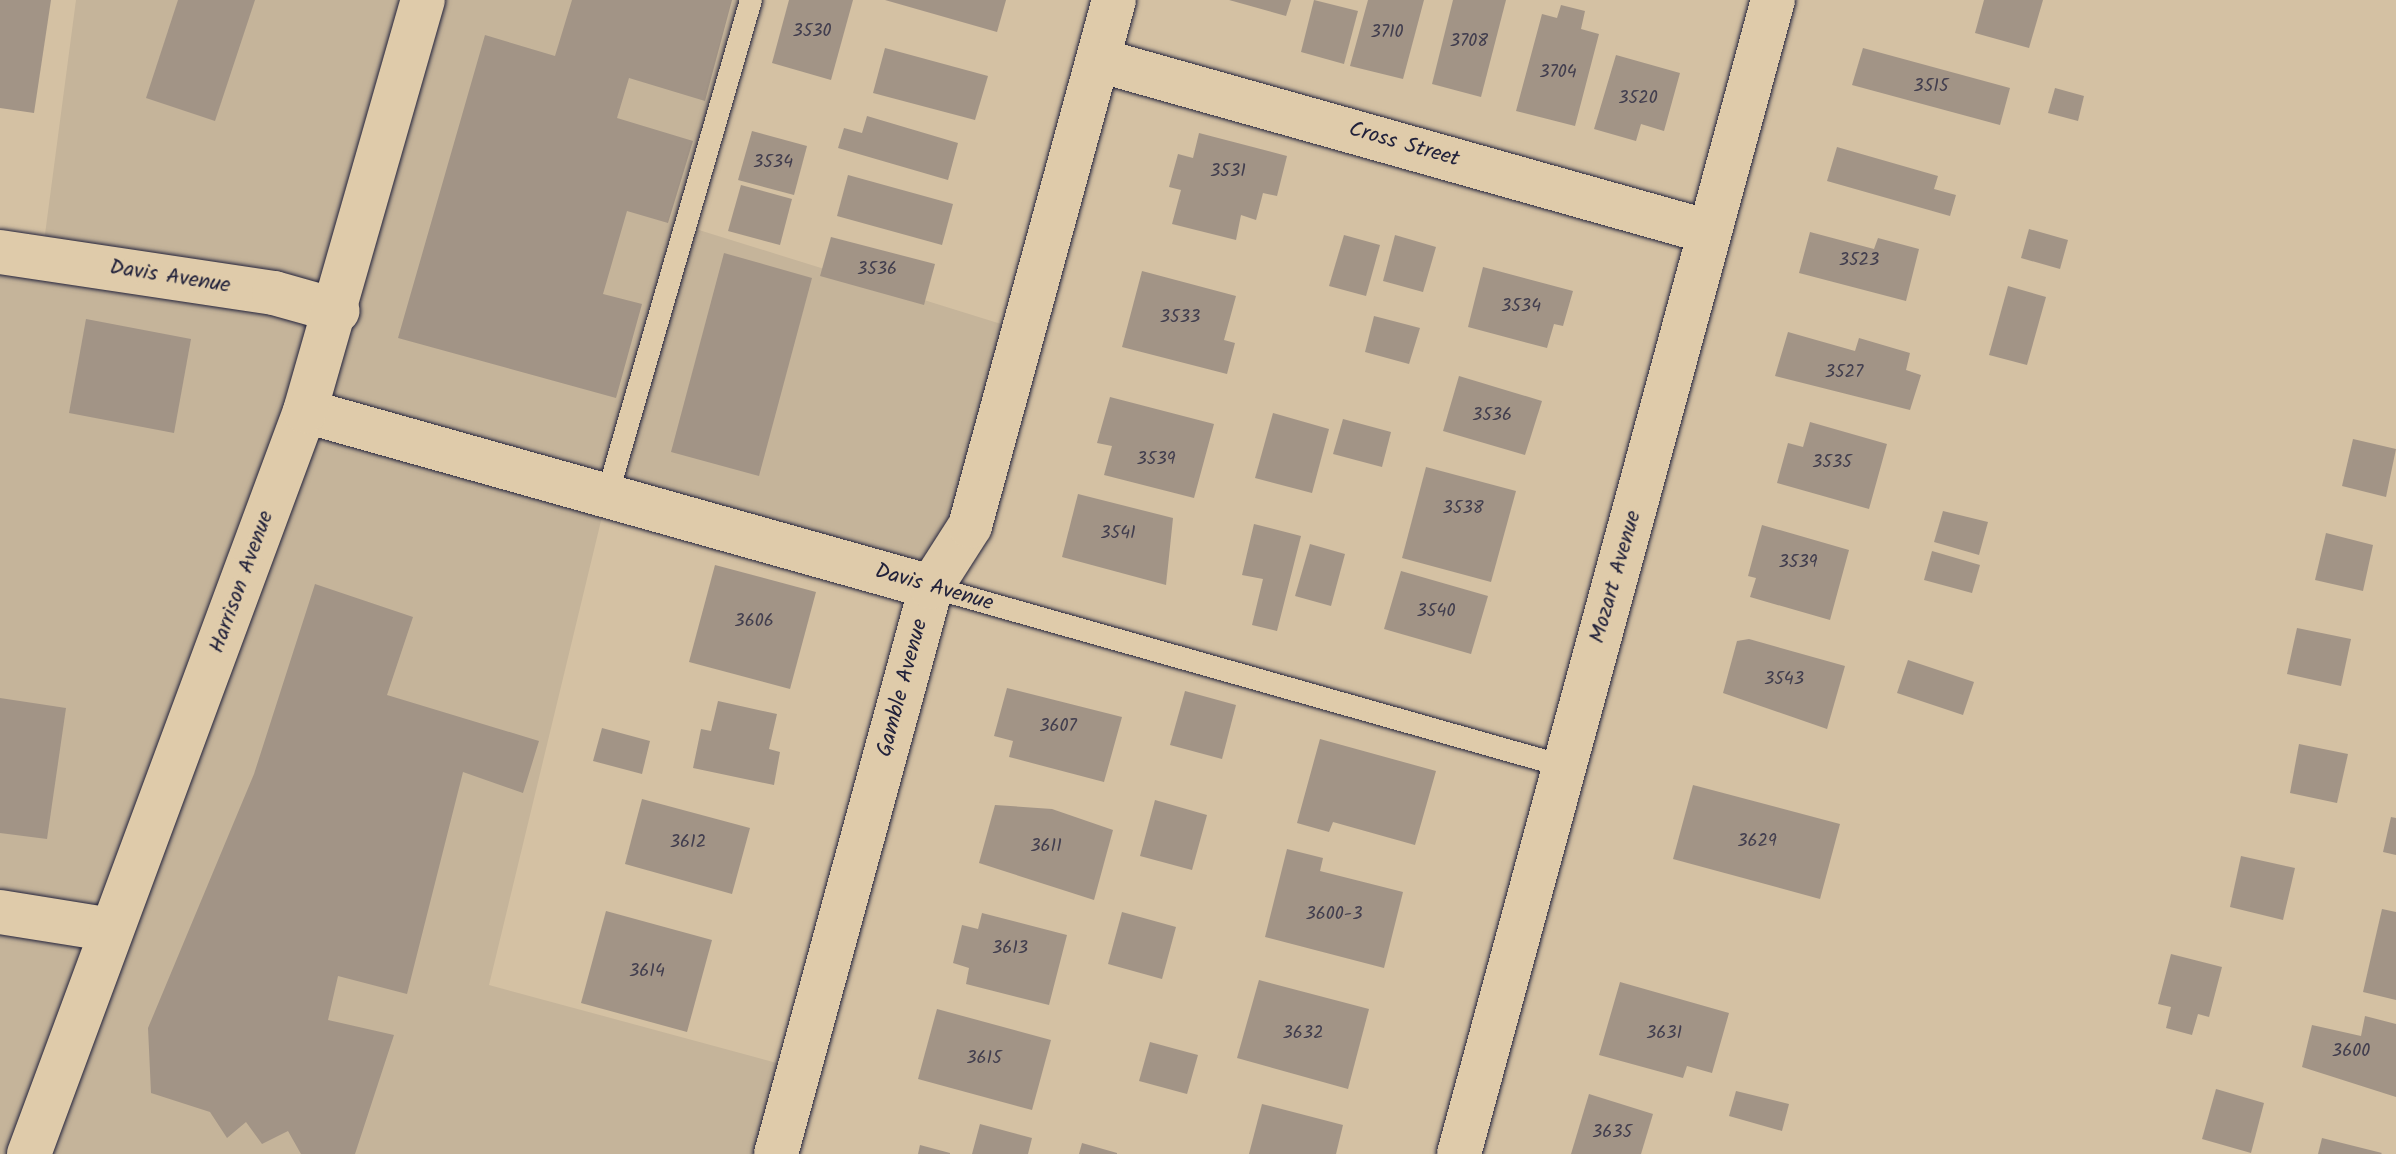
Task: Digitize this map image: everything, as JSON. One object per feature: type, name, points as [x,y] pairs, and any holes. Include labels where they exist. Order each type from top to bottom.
[{"type":"street","name":"Harrison Avenue","points":[[29,1154],[305,411],[338,311],[423,0]]},
{"type":"street","name":"Gamble Avenue","points":[[776,1154],[931,587],[970,526],[1114,0]]},
{"type":"street","name":"Mozart Avenue","points":[[1459,1154],[1773,0]]},
{"type":"street","name":"Cross Street","points":[[1098,60],[1709,232]]},
{"type":"street","name":"Davis Avenue","points":[[0,252],[274,293],[338,311]]},
{"type":"street","name":"Davis Avenue","points":[[305,411],[931,587]]},
{"type":"street","points":[[0,912],[112,930]]},
{"type":"lane","points":[[607,496],[751,0]]},
{"type":"lane","name":"Davis Avenue","points":[[931,587],[1563,766]]},
{"type":"shaded area","points":[[76,0],[751,0],[686,226],[1024,331],[931,587],[607,496],[489,985],[799,1069],[776,1154],[0,1154],[0,252],[42,257]]},
{"type":"building","points":[[0,0],[51,0],[34,113],[0,108]]},
{"type":"building","points":[[178,0],[255,0],[215,121],[146,98]]},
{"type":"building","points":[[572,0],[732,0],[705,101],[629,78],[617,118],[693,141],[668,223],[627,211],[603,294],[642,304],[616,398],[398,338],[485,35],[555,56]]},
{"type":"building","points":[[789,0],[853,0],[831,80],[772,63]]},
{"type":"building","points":[[885,0],[1006,0],[997,32]]},
{"type":"building","points":[[1229,0],[1291,0],[1286,16]]},
{"type":"building","points":[[1314,0],[1358,11],[1344,64],[1301,52]]},
{"type":"building","points":[[1368,0],[1424,0],[1403,79],[1350,66]]},
{"type":"building","points":[[1453,0],[1506,0],[1481,97],[1432,84]]},
{"type":"building","points":[[1984,0],[2043,0],[2029,48],[1975,33]]},
{"type":"building","points":[[1561,5],[1585,11],[1581,29],[1599,34],[1575,126],[1516,111],[1542,14],[1557,18]]},
{"type":"building","points":[[885,48],[988,76],[975,120],[873,93]]},
{"type":"building","points":[[1863,48],[2010,88],[2000,125],[1852,85]]},
{"type":"building","points":[[1616,55],[1680,73],[1664,131],[1641,124],[1636,141],[1594,129]]},
{"type":"building","points":[[2055,88],[2084,96],[2078,121],[2048,113]]},
{"type":"building","points":[[867,116],[958,143],[948,180],[838,148],[844,128],[862,133]]},
{"type":"building","points":[[752,131],[807,146],[794,195],[738,180]]},
{"type":"building","points":[[1199,133],[1287,156],[1277,196],[1263,193],[1256,220],[1241,215],[1236,240],[1172,224],[1181,190],[1169,187],[1178,154],[1193,158]]},
{"type":"building","points":[[1837,147],[1938,176],[1934,189],[1956,195],[1950,216],[1827,181]]},
{"type":"building","points":[[848,175],[953,204],[942,245],[837,216]]},
{"type":"building","points":[[741,185],[792,199],[780,245],[728,231]]},
{"type":"building","points":[[2029,229],[2068,240],[2060,269],[2021,258]]},
{"type":"building","points":[[1810,232],[1874,249],[1878,238],[1919,249],[1906,301],[1799,273]]},
{"type":"building","points":[[1344,235],[1380,245],[1366,296],[1329,286]]},
{"type":"building","points":[[1395,235],[1436,247],[1423,292],[1383,281]]},
{"type":"building","points":[[831,237],[935,264],[924,305],[820,276]]},
{"type":"building","points":[[724,253],[812,278],[759,476],[671,452]]},
{"type":"building","points":[[1483,267],[1573,291],[1563,326],[1554,324],[1547,348],[1468,327]]},
{"type":"building","points":[[1142,271],[1236,296],[1224,340],[1235,343],[1227,374],[1122,347]]},
{"type":"building","points":[[2008,286],[2046,297],[2027,365],[1989,355]]},
{"type":"building","points":[[1374,316],[1420,328],[1409,364],[1365,352]]},
{"type":"building","points":[[86,319],[191,339],[174,433],[69,413]]},
{"type":"building","points":[[1788,332],[1855,351],[1859,338],[1910,353],[1906,370],[1921,375],[1910,410],[1775,376]]},
{"type":"building","points":[[1459,376],[1542,401],[1525,455],[1443,431]]},
{"type":"building","points":[[1110,397],[1214,424],[1194,498],[1104,475],[1112,446],[1097,443]]},
{"type":"building","points":[[1273,413],[1329,429],[1312,493],[1255,478]]},
{"type":"building","points":[[1343,419],[1391,432],[1382,467],[1333,454]]},
{"type":"building","points":[[1810,422],[1887,444],[1869,509],[1777,483],[1788,443],[1803,447]]},
{"type":"building","points":[[2353,439],[2396,449],[2386,497],[2342,486]]},
{"type":"building","points":[[1426,467],[1516,491],[1491,582],[1402,558]]},
{"type":"building","points":[[1078,494],[1173,518],[1166,585],[1062,557]]},
{"type":"building","points":[[1943,511],[1988,522],[1979,555],[1934,542]]},
{"type":"building","points":[[1254,524],[1301,536],[1277,631],[1252,625],[1263,579],[1242,575]]},
{"type":"building","points":[[1762,525],[1849,550],[1830,620],[1750,597],[1756,578],[1748,576]]},
{"type":"building","points":[[2326,533],[2373,545],[2363,591],[2315,580]]},
{"type":"building","points":[[1310,544],[1345,554],[1331,606],[1295,596]]},
{"type":"building","points":[[1932,551],[1980,565],[1972,593],[1924,580]]},
{"type":"building","points":[[715,565],[816,592],[790,689],[689,662]]},
{"type":"building","points":[[1401,571],[1488,596],[1471,654],[1384,629]]},
{"type":"building","points":[[315,584],[413,617],[387,695],[539,741],[523,793],[463,772],[407,994],[338,976],[328,1020],[394,1035],[355,1154],[301,1154],[288,1131],[262,1144],[246,1122],[227,1138],[210,1112],[151,1093],[148,1028],[254,774]]},
{"type":"building","points":[[2297,628],[2351,639],[2341,686],[2287,674]]},
{"type":"building","points":[[1749,639],[1845,666],[1827,729],[1723,693],[1737,641]]},
{"type":"building","points":[[1908,660],[1974,682],[1963,715],[1897,693]]},
{"type":"building","points":[[1007,688],[1122,717],[1104,782],[1009,757],[1013,741],[994,736]]},
{"type":"building","points":[[1185,691],[1236,705],[1222,759],[1170,745]]},
{"type":"building","points":[[0,698],[66,708],[47,839],[0,833]]},
{"type":"building","points":[[718,701],[777,714],[769,749],[780,752],[774,785],[693,768],[701,729],[711,731]]},
{"type":"building","points":[[602,728],[650,741],[642,774],[593,761]]},
{"type":"building","points":[[1320,739],[1436,771],[1415,845],[1333,822],[1329,832],[1297,823]]},
{"type":"building","points":[[2299,744],[2348,754],[2337,803],[2290,793]]},
{"type":"building","points":[[1693,785],[1840,824],[1820,899],[1673,859]]},
{"type":"building","points":[[642,799],[750,828],[732,894],[625,864]]},
{"type":"building","points":[[1155,800],[1207,815],[1192,870],[1140,856]]},
{"type":"building","points":[[995,805],[1052,809],[1113,830],[1094,900],[979,863]]},
{"type":"building","points":[[2391,817],[2396,818],[2396,855],[2383,852]]},
{"type":"building","points":[[1287,849],[1323,858],[1320,871],[1403,892],[1384,968],[1265,937]]},
{"type":"building","points":[[2241,856],[2295,868],[2283,920],[2230,907]]},
{"type":"building","points":[[2382,909],[2396,912],[2396,1000],[2363,992]]},
{"type":"building","points":[[606,911],[712,940],[687,1032],[581,1003]]},
{"type":"building","points":[[1122,912],[1176,927],[1162,979],[1108,964]]},
{"type":"building","points":[[982,913],[1067,935],[1049,1005],[966,984],[969,968],[953,963],[962,925],[978,929]]},
{"type":"building","points":[[2171,954],[2222,967],[2209,1017],[2198,1014],[2192,1035],[2166,1028],[2171,1007],[2158,1004]]},
{"type":"building","points":[[1259,980],[1369,1009],[1348,1089],[1237,1058]]},
{"type":"building","points":[[1620,982],[1729,1013],[1712,1073],[1687,1066],[1683,1078],[1599,1055]]},
{"type":"building","points":[[937,1009],[1051,1040],[1032,1110],[918,1079]]},
{"type":"building","points":[[2365,1016],[2396,1024],[2396,1097],[2302,1067],[2312,1025],[2361,1036]]},
{"type":"building","points":[[1150,1042],[1198,1055],[1187,1094],[1139,1081]]},
{"type":"building","points":[[2216,1089],[2264,1103],[2251,1153],[2202,1139]]},
{"type":"building","points":[[1736,1091],[1789,1104],[1782,1131],[1729,1116]]},
{"type":"building","points":[[1589,1094],[1653,1114],[1641,1154],[1571,1154]]},
{"type":"building","points":[[1262,1104],[1343,1125],[1336,1154],[1249,1154]]},
{"type":"building","points":[[980,1124],[1032,1138],[1028,1154],[972,1154]]},
{"type":"building","points":[[2322,1138],[2382,1153],[2318,1154]]},
{"type":"building","points":[[1082,1143],[1117,1153],[1117,1154],[1079,1154]]},
{"type":"building","points":[[920,1145],[950,1153],[950,1154],[918,1154]]}]
